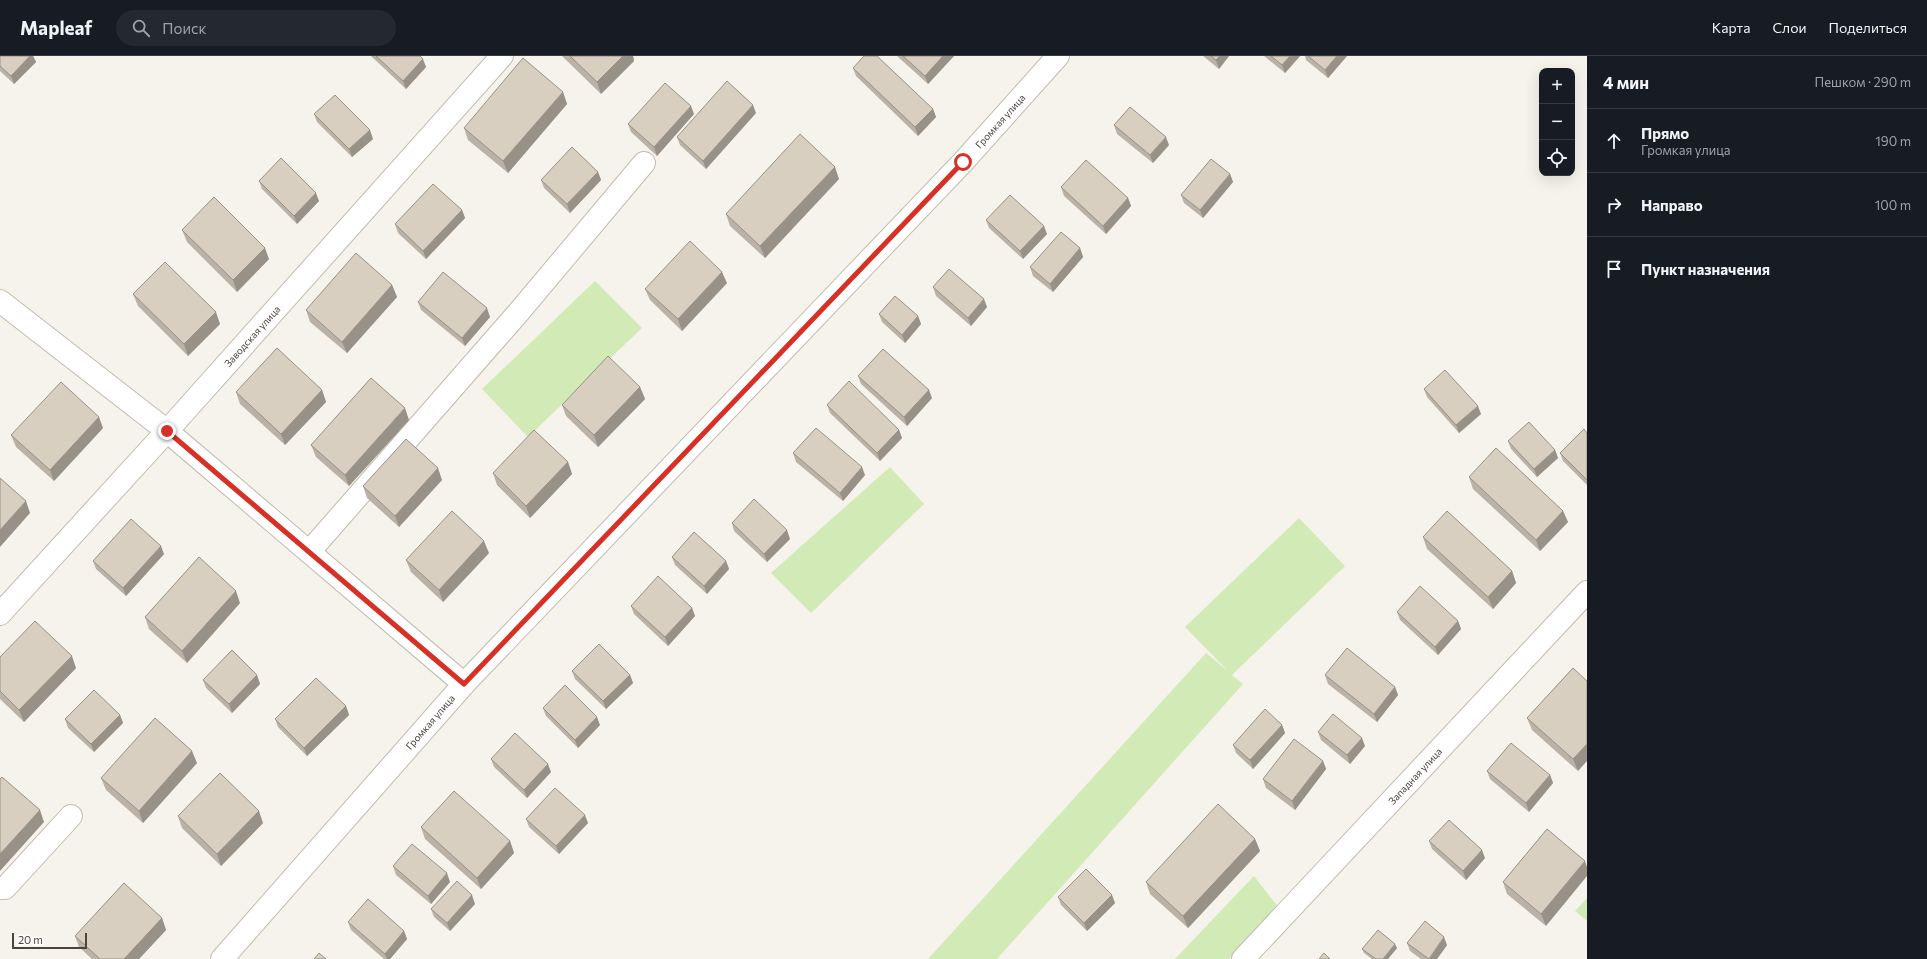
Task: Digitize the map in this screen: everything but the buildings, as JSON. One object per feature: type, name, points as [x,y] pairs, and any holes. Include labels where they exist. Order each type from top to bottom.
[{"type":"street","name":"Заводская улица","points":[[0,614],[167,431],[502,56]]},
{"type":"street","name":"Громкая улица","points":[[222,959],[464,684],[963,162],[1058,56]]},
{"type":"street","points":[[309,552],[518,313],[644,163]]},
{"type":"street","points":[[0,301],[167,431],[464,684]]},
{"type":"street","name":"Западная улица","points":[[1243,959],[1587,592]]},
{"type":"street","points":[[0,888],[5,888],[72,816]]},
{"type":"green space","points":[[595,281],[642,328],[528,437],[482,389]]},
{"type":"green space","points":[[890,467],[924,504],[811,613],[771,573]]},
{"type":"green space","points":[[1299,518],[1345,566],[1232,675],[1243,684],[997,959],[928,959],[1206,653],[1228,671],[1185,627]]},
{"type":"green space","points":[[1254,876],[1278,907],[1229,959],[1175,959]]},
{"type":"green space","points":[[1587,898],[1587,921],[1575,911]]},
{"type":"route","points":[[167,431],[464,684],[963,162]]}]
